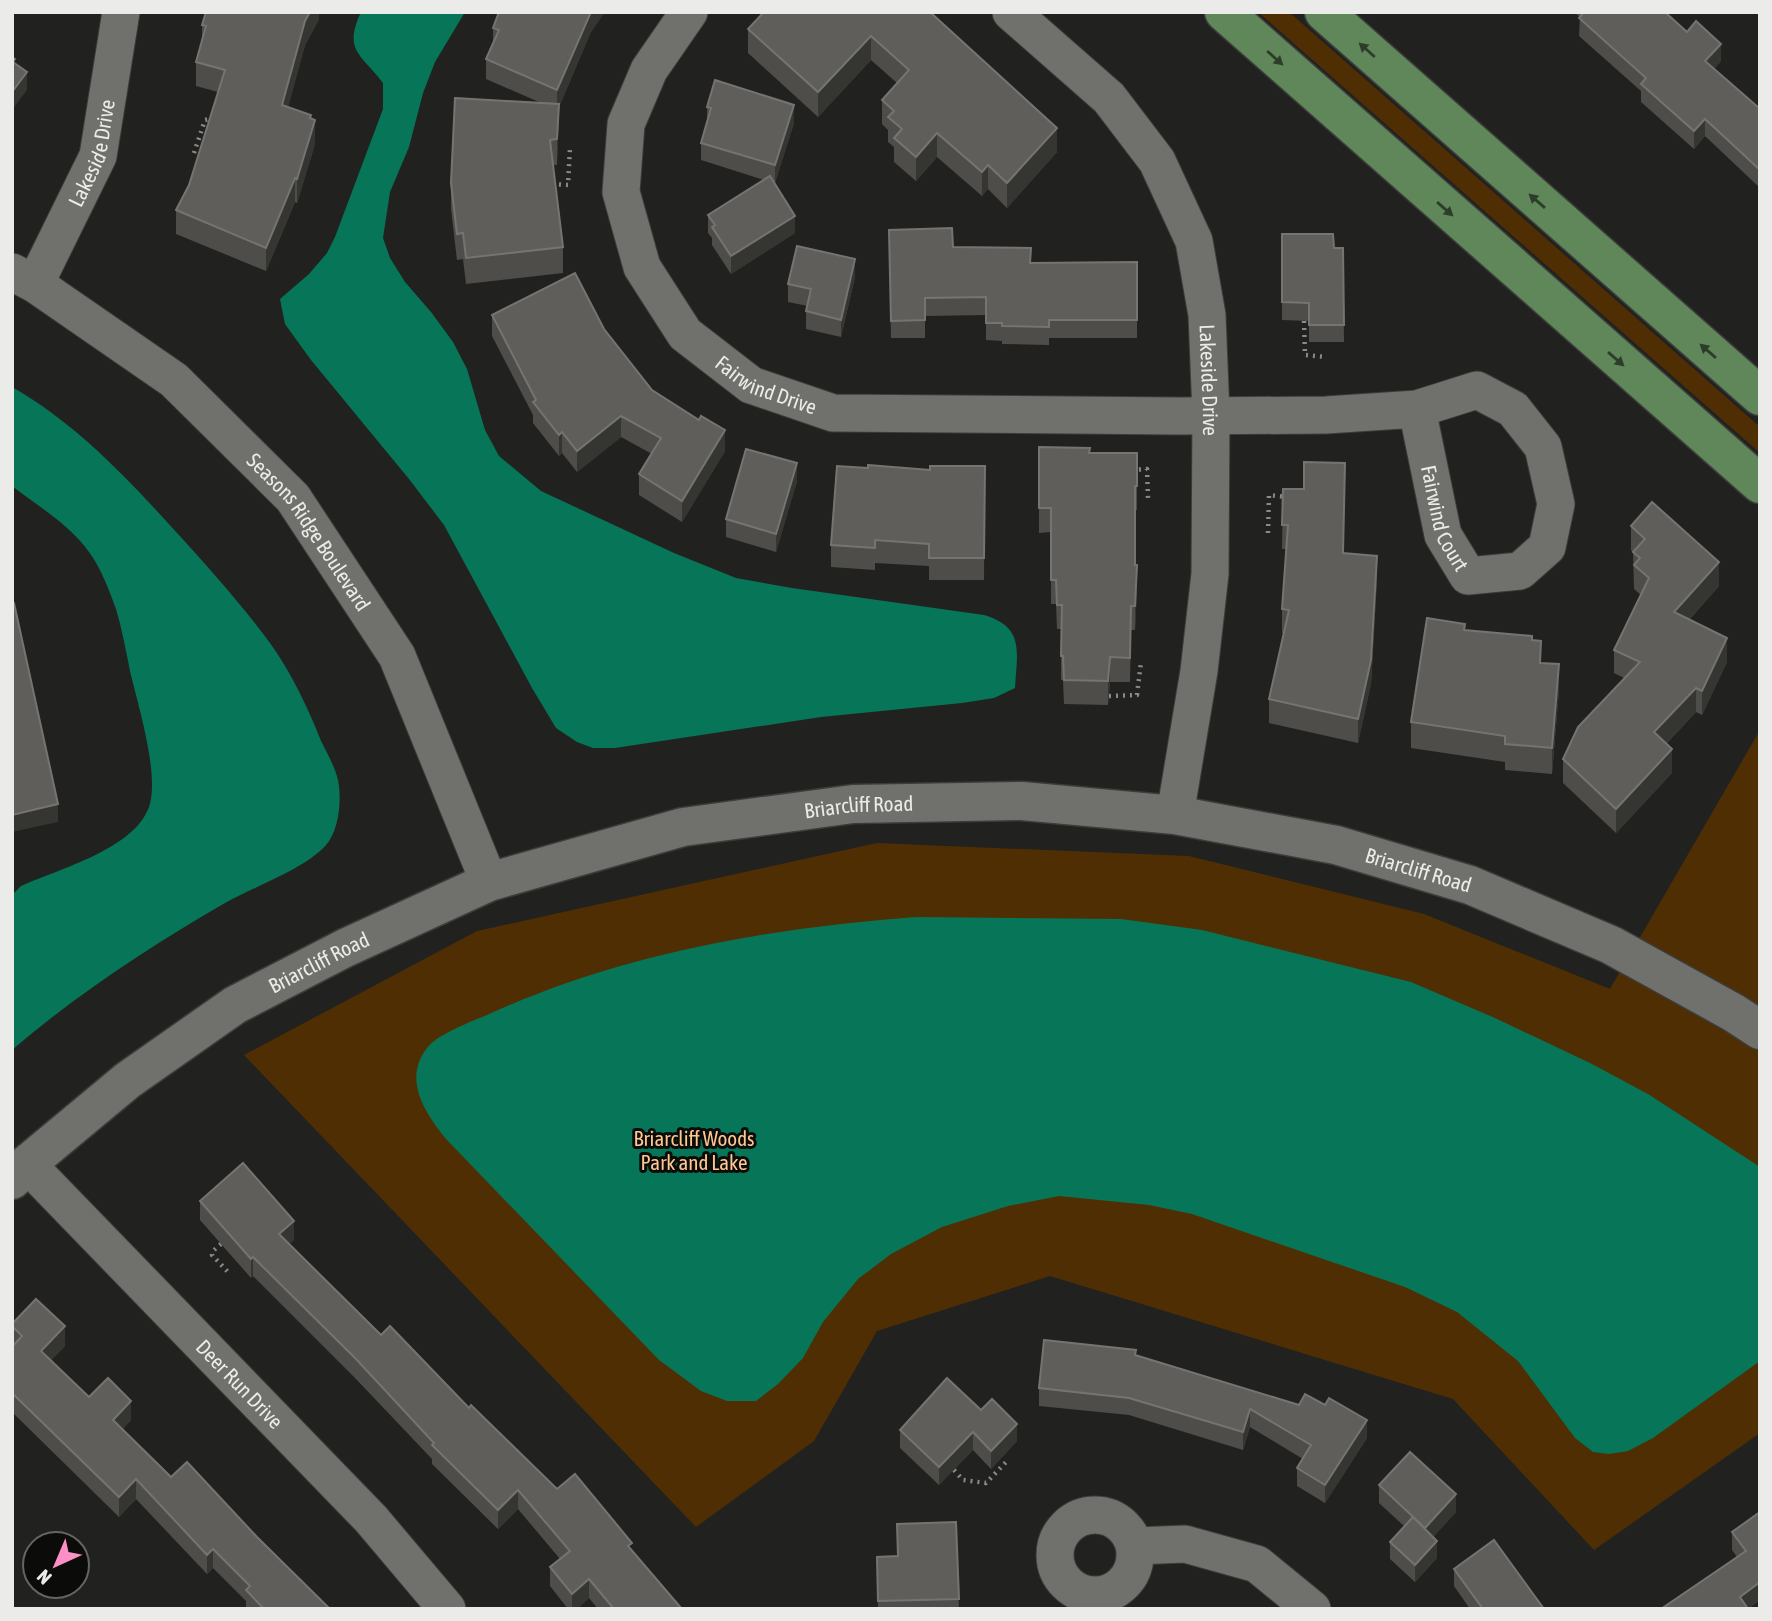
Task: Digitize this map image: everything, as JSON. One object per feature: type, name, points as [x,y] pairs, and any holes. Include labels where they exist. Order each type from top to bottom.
[{"type":"main road","points":[[1224,12],[1760,484]]},
{"type":"main road","points":[[1324,12],[1760,396]]},
{"type":"street","name":"Lakeside Drive","points":[[24,278],[98,156],[121,12]]},
{"type":"street","name":"Fairwind Drive","points":[[689,12],[649,70],[626,124],[621,192],[642,267],[685,334],[740,377],[751,385],[833,412],[1211,414]]},
{"type":"street","name":"Lakeside Drive","points":[[1011,12],[1109,98],[1157,161],[1194,242],[1207,315],[1211,414],[1210,574],[1199,671],[1175,815]]},
{"type":"street","name":"Seasons Ridge Boulevard","points":[[24,278],[174,380],[293,498],[397,656],[489,882]]},
{"type":"street","name":"Fairwind Court","points":[[1211,414],[1326,415],[1417,409],[1477,390],[1513,409],[1543,447],[1556,504],[1547,547],[1520,571],[1468,576],[1461,566],[1443,535],[1417,409]]},
{"type":"street","name":"Briarcliff Road","points":[[20,1172],[128,1080],[235,1005],[345,948],[489,882],[683,827],[853,804],[1022,801],[1175,815],[1335,845],[1470,885],[1611,945],[1760,1030]]},
{"type":"street","name":"Deer Run Drive","points":[[20,1172],[371,1519],[447,1609]]},
{"type":"street","points":[[1135,1546],[1185,1544],[1257,1564],[1312,1609]]},
{"type":"path","points":[[194,153],[205,120],[211,117],[222,121]]},
{"type":"path","points":[[543,184],[568,185],[570,148]]},
{"type":"path","points":[[1304,321],[1305,355],[1326,357]]},
{"type":"path","points":[[1122,470],[1147,470],[1148,498]]},
{"type":"path","points":[[1268,533],[1269,495],[1293,498]]},
{"type":"path","points":[[1109,696],[1138,695],[1141,662]]},
{"type":"path","points":[[221,1244],[212,1255],[229,1273]]},
{"type":"path","points":[[954,1470],[963,1480],[986,1483],[1009,1460]]},
{"type":"green space","points":[[1258,12],[1289,12],[1760,427],[1760,453]]},
{"type":"green space","name":"Briarcliff Woods Park and Lake","points":[[1760,730],[1760,1433],[1594,1550],[1453,1399],[1050,1276],[877,1331],[814,1441],[696,1527],[244,1055],[477,931],[877,843],[1189,856],[1424,914],[1610,989]]},
{"type":"shaded area","points":[[361,12],[465,12],[435,62],[423,93],[409,147],[390,192],[383,238],[390,258],[405,282],[453,342],[467,369],[485,430],[499,456],[541,491],[674,553],[736,578],[984,615],[997,620],[1006,626],[1016,642],[1015,688],[994,698],[962,703],[821,717],[615,748],[593,748],[577,742],[556,728],[444,525],[285,324],[280,299],[309,274],[327,253],[383,109],[383,83],[354,44],[356,25]]},
{"type":"shaded area","points":[[12,387],[80,435],[121,473],[248,615],[278,654],[298,691],[335,770],[340,796],[334,831],[317,854],[170,936],[88,990],[12,1050],[12,895],[21,886],[94,856],[128,835],[141,822],[149,807],[152,777],[147,740],[120,624],[101,572],[73,533],[12,486]]},
{"type":"shaded area","points":[[916,917],[1121,919],[1202,930],[1411,982],[1590,1063],[1648,1094],[1760,1167],[1760,1361],[1653,1438],[1628,1451],[1609,1454],[1593,1452],[1575,1438],[1518,1361],[1457,1312],[1405,1287],[1192,1214],[1149,1205],[1059,1196],[1008,1206],[942,1227],[891,1254],[858,1279],[823,1322],[803,1358],[778,1384],[756,1401],[727,1401],[701,1391],[659,1360],[446,1139],[431,1119],[420,1096],[417,1072],[420,1060],[432,1043],[446,1033],[538,993],[590,975],[697,947],[806,928]]},
{"type":"building","points":[[206,12],[310,12],[305,21],[282,105],[311,115],[310,118],[315,120],[297,179],[295,178],[266,248],[176,210],[189,185],[225,70],[196,62],[206,26],[202,25]]},
{"type":"building","points":[[499,12],[591,12],[557,90],[486,59],[499,30],[493,28]]},
{"type":"building","points":[[764,12],[930,12],[1057,128],[1007,183],[988,165],[982,172],[937,133],[916,157],[894,138],[902,129],[888,117],[894,111],[882,100],[909,70],[871,36],[818,92],[748,29]]},
{"type":"building","points":[[1584,12],[1665,12],[1687,32],[1696,21],[1721,44],[1705,61],[1760,107],[1760,170],[1705,119],[1694,131],[1641,84],[1646,78],[1579,18]]},
{"type":"building","points":[[12,57],[15,59],[13,62],[27,72],[12,92]]},
{"type":"building","points":[[715,80],[794,105],[775,165],[701,143],[711,108],[707,107]]},
{"type":"building","points":[[455,98],[559,104],[557,139],[550,140],[563,247],[466,258],[463,233],[457,234],[451,183]]},
{"type":"building","points":[[770,176],[795,216],[731,256],[712,227],[715,225],[708,215]]},
{"type":"building","points":[[952,228],[953,247],[1031,248],[1030,263],[1137,262],[1137,320],[1049,320],[1049,327],[1002,326],[1002,323],[986,323],[986,297],[925,298],[925,320],[891,321],[889,230]]},
{"type":"building","points":[[1282,234],[1333,234],[1334,248],[1343,248],[1344,325],[1309,325],[1309,303],[1282,302]]},
{"type":"building","points":[[797,246],[855,259],[841,320],[806,311],[811,289],[788,284]]},
{"type":"building","points":[[575,273],[604,329],[652,390],[699,420],[701,416],[725,430],[682,501],[639,474],[661,438],[621,416],[577,451],[562,432],[559,435],[533,402],[536,400],[492,315]]},
{"type":"building","points":[[1039,447],[1090,448],[1089,453],[1137,453],[1137,565],[1135,606],[1131,606],[1130,658],[1110,657],[1108,681],[1064,680],[1061,656],[1062,605],[1057,605],[1056,580],[1051,580],[1051,508],[1039,508]]},
{"type":"building","points":[[746,449],[797,463],[776,534],[726,519]]},
{"type":"building","points":[[1304,462],[1345,463],[1343,553],[1377,556],[1371,660],[1358,719],[1269,699],[1289,610],[1282,609],[1288,525],[1282,525],[1283,489],[1304,489]]},
{"type":"building","points":[[868,465],[930,470],[930,466],[985,466],[984,558],[929,558],[929,544],[875,540],[875,548],[831,545],[837,466],[868,468]]},
{"type":"building","points":[[1652,502],[1719,562],[1674,612],[1727,638],[1702,691],[1696,688],[1654,732],[1672,749],[1616,809],[1563,759],[1578,727],[1640,662],[1614,650],[1649,578],[1634,565],[1640,558],[1633,552],[1645,539],[1631,526]]},
{"type":"building","points":[[12,603],[58,804],[12,815]]},
{"type":"building","points":[[1427,618],[1465,624],[1464,630],[1532,636],[1532,640],[1541,641],[1540,663],[1559,664],[1552,748],[1505,744],[1505,736],[1411,722]]},
{"type":"building","points":[[243,1163],[294,1221],[279,1234],[381,1335],[390,1326],[469,1408],[471,1405],[557,1489],[575,1474],[632,1543],[628,1546],[682,1609],[614,1609],[589,1579],[572,1594],[550,1567],[570,1551],[518,1490],[498,1510],[432,1445],[434,1443],[356,1359],[253,1257],[251,1259],[200,1201]]},
{"type":"building","points":[[36,1299],[65,1326],[41,1351],[89,1397],[108,1378],[131,1401],[113,1420],[171,1477],[187,1462],[257,1537],[330,1609],[264,1609],[246,1590],[250,1586],[213,1549],[207,1555],[136,1479],[119,1497],[12,1393],[12,1347],[22,1336],[12,1324]]},
{"type":"building","points":[[1044,1340],[1136,1350],[1135,1355],[1299,1405],[1305,1394],[1325,1405],[1329,1398],[1367,1420],[1325,1485],[1297,1468],[1311,1445],[1250,1409],[1243,1432],[1129,1398],[1039,1388]]},
{"type":"building","points":[[947,1378],[981,1410],[992,1399],[1017,1424],[991,1451],[973,1432],[939,1467],[900,1430]]},
{"type":"building","points":[[1410,1452],[1456,1494],[1425,1528],[1379,1485]]},
{"type":"building","points":[[1760,1512],[1760,1582],[1740,1597],[1748,1609],[1661,1609],[1746,1551],[1732,1532]]},
{"type":"building","points":[[1413,1517],[1437,1541],[1415,1565],[1390,1542]]},
{"type":"building","points":[[956,1522],[959,1599],[878,1601],[877,1557],[898,1556],[897,1524]]},
{"type":"building","points":[[1494,1540],[1544,1609],[1483,1609],[1454,1569]]}]
